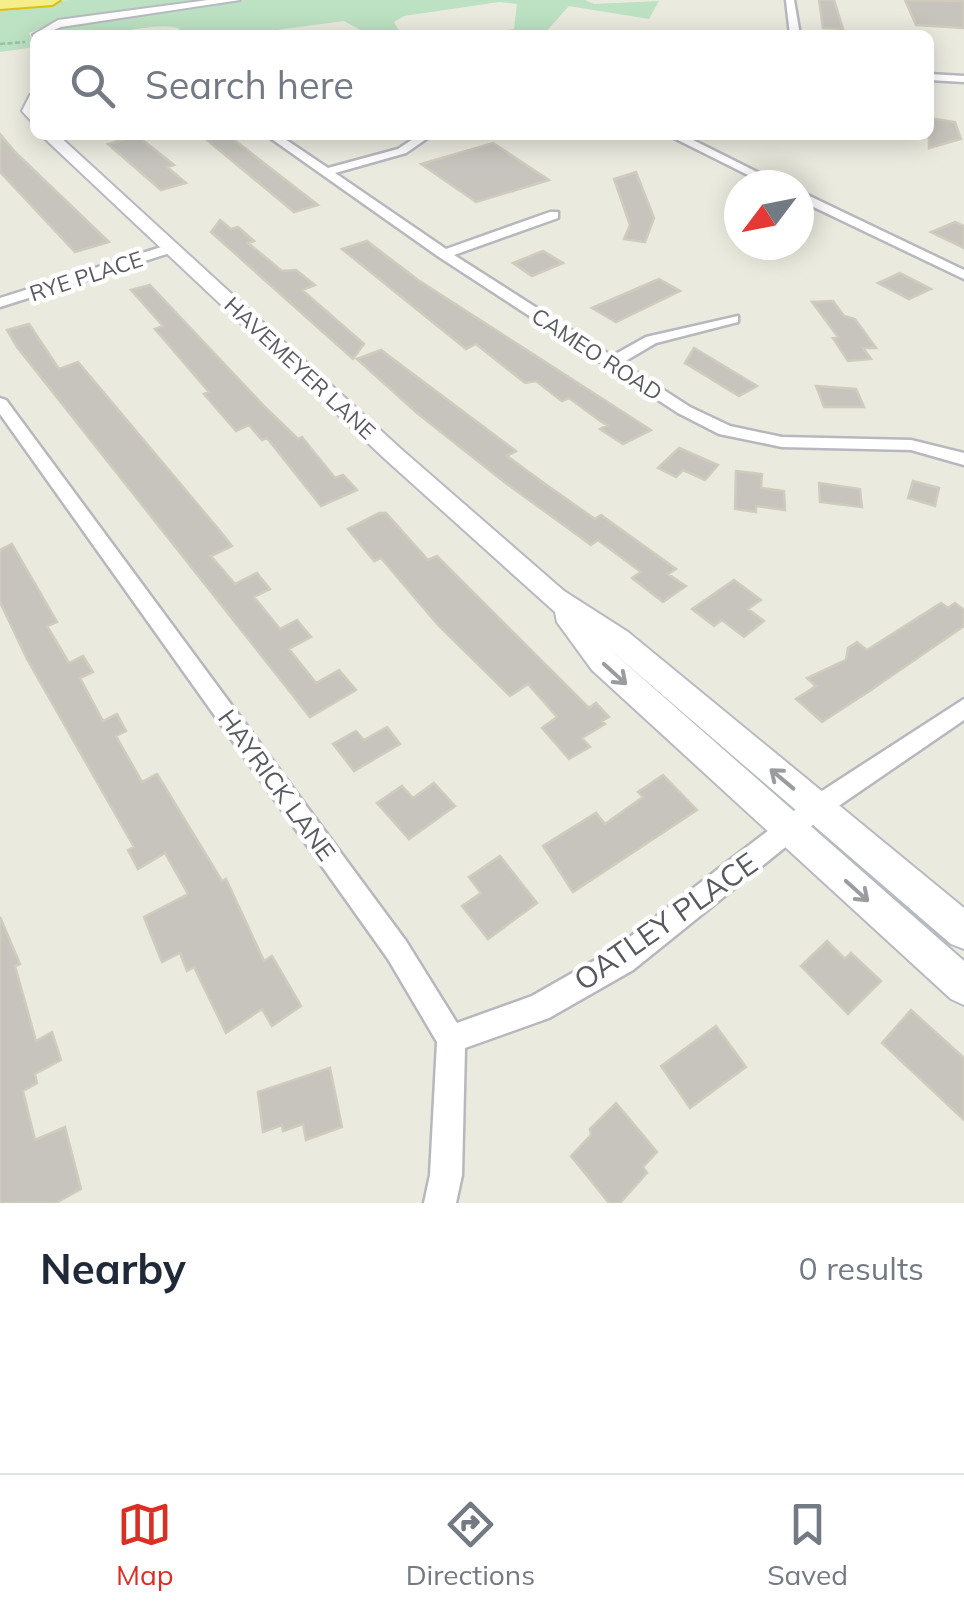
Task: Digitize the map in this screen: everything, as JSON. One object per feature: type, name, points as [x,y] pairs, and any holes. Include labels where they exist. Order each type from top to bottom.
[{"type":"highway","points":[[0,4],[52,0]]},
{"type":"street","points":[[48,30],[58,24],[234,0]]},
{"type":"street","points":[[790,0],[794,30]]},
{"type":"street","points":[[934,77],[964,79]]},
{"type":"street","name":"HAVEMEYER LANE","points":[[54,140],[554,598],[618,640],[964,931]]},
{"type":"street","name":"CAMEO ROAD","points":[[279,140],[611,363],[684,410],[726,430],[782,442],[911,445],[964,460]]},
{"type":"street","points":[[327,172],[402,151],[418,140]]},
{"type":"street","points":[[684,140],[747,170]]},
{"type":"street","points":[[814,203],[964,275]]},
{"type":"street","points":[[444,254],[554,215]]},
{"type":"street","name":"RYE PLACE","points":[[0,303],[171,248]]},
{"type":"street","points":[[611,363],[650,340],[732,318]]},
{"type":"street","name":"HAYRICK LANE","points":[[0,403],[397,950],[450,1040]]},
{"type":"street","name":"HAVEMEYER LANE","points":[[554,598],[602,662],[964,986]]},
{"type":"street","name":"OATLEY PLACE","points":[[450,1040],[539,1008],[623,960],[791,832],[816,808],[964,708]]},
{"type":"street","points":[[440,1203],[446,1175],[450,1040]]},
{"type":"path","points":[[0,44],[30,39]]},
{"type":"green space","points":[[70,0],[218,0],[53,23],[30,30],[30,48],[0,52],[0,6]]},
{"type":"green space","points":[[245,0],[585,0],[594,4],[659,1],[649,19],[569,6],[547,30],[506,30],[514,29],[517,4],[499,2],[404,16],[394,22],[399,30],[360,30],[344,21],[276,30],[53,30]]},
{"type":"building","points":[[819,0],[834,0],[843,29],[823,28]]},
{"type":"building","points":[[905,0],[964,1],[964,28],[916,25]]},
{"type":"building","points":[[934,119],[955,122],[961,139],[929,148],[929,140],[934,140]]},
{"type":"building","points":[[0,134],[109,242],[75,252],[0,172]]},
{"type":"building","points":[[143,140],[174,165],[167,167],[186,183],[161,190],[108,144]]},
{"type":"building","points":[[207,140],[234,140],[318,205],[294,212]]},
{"type":"building","points":[[493,143],[549,180],[476,202],[421,164]]},
{"type":"building","points":[[636,172],[654,218],[645,242],[624,239],[630,225],[614,179]]},
{"type":"building","points":[[220,220],[231,229],[238,227],[254,241],[248,243],[282,271],[296,270],[315,285],[302,290],[364,344],[353,359],[211,232]]},
{"type":"building","points":[[955,222],[964,226],[964,248],[931,232]]},
{"type":"building","points":[[367,241],[418,280],[651,430],[623,444],[600,429],[607,425],[569,398],[562,401],[536,381],[525,383],[476,344],[466,349],[342,249]]},
{"type":"building","points":[[543,251],[563,263],[532,276],[513,263]]},
{"type":"building","points":[[900,273],[931,289],[909,299],[878,283]]},
{"type":"building","points":[[659,279],[680,291],[616,322],[592,308]]},
{"type":"building","points":[[150,285],[265,407],[298,439],[302,437],[335,478],[343,475],[357,490],[321,506],[267,438],[262,440],[249,425],[236,431],[204,394],[209,392],[155,329],[163,326],[131,290]]},
{"type":"building","points":[[833,301],[844,316],[855,319],[876,348],[863,348],[871,359],[848,361],[833,338],[838,337],[812,302]]},
{"type":"building","points":[[29,324],[59,369],[78,362],[232,546],[211,556],[235,584],[257,573],[270,589],[254,597],[280,629],[297,620],[311,637],[289,649],[316,683],[339,670],[356,690],[310,717],[17,347],[7,330]]},
{"type":"building","points":[[694,348],[757,386],[739,396],[685,363]]},
{"type":"building","points":[[381,350],[516,451],[507,456],[595,519],[601,515],[676,569],[668,574],[686,586],[663,602],[632,578],[641,572],[598,540],[591,545],[503,481],[357,359]]},
{"type":"building","points":[[816,386],[856,389],[864,407],[824,407]]},
{"type":"building","points":[[679,448],[718,465],[705,480],[683,470],[676,477],[658,468]]},
{"type":"building","points":[[736,471],[762,474],[761,488],[784,491],[785,510],[756,506],[756,512],[735,509]]},
{"type":"building","points":[[913,481],[939,488],[935,506],[908,498]]},
{"type":"building","points":[[819,483],[860,489],[862,507],[820,502]]},
{"type":"building","points":[[386,513],[428,560],[437,556],[589,708],[596,703],[609,717],[602,721],[605,724],[582,738],[590,747],[569,759],[542,728],[557,717],[528,684],[510,696],[438,625],[381,558],[374,561],[348,529]]},
{"type":"building","points":[[12,544],[57,622],[47,626],[69,663],[83,656],[93,672],[80,678],[103,721],[117,714],[126,731],[116,736],[142,782],[157,774],[222,881],[226,879],[264,961],[272,956],[301,1006],[272,1026],[262,1009],[226,1033],[194,967],[187,971],[180,953],[162,962],[144,917],[188,894],[165,853],[138,869],[128,850],[134,847],[27,659],[0,602],[0,550]]},
{"type":"building","points":[[734,580],[761,600],[748,609],[764,621],[744,637],[722,620],[714,626],[692,609]]},
{"type":"building","points":[[941,603],[948,608],[955,603],[964,610],[964,626],[868,692],[822,722],[796,699],[816,686],[807,678],[846,660],[848,648],[857,642],[867,650]]},
{"type":"building","points":[[387,727],[400,744],[354,771],[333,744],[356,731],[364,740]]},
{"type":"building","points":[[663,775],[697,810],[573,892],[543,846],[596,813],[605,824],[643,797],[638,792]]},
{"type":"building","points":[[434,783],[455,806],[409,839],[377,803],[402,786],[413,798]]},
{"type":"building","points":[[500,856],[537,903],[488,939],[462,906],[481,893],[469,877]]},
{"type":"building","points":[[0,917],[20,964],[15,966],[36,1041],[52,1032],[61,1060],[35,1074],[37,1083],[23,1091],[35,1140],[65,1127],[81,1189],[56,1203],[0,1203]]},
{"type":"building","points":[[827,941],[845,959],[851,953],[881,981],[848,1014],[801,966]]},
{"type":"building","points":[[911,1010],[964,1058],[964,1120],[882,1043]]},
{"type":"building","points":[[716,1026],[746,1067],[690,1108],[661,1066]]},
{"type":"building","points":[[330,1068],[342,1127],[306,1140],[303,1124],[283,1131],[282,1125],[263,1132],[258,1092]]},
{"type":"building","points":[[616,1103],[657,1152],[643,1167],[647,1173],[620,1203],[609,1203],[571,1156]]}]
